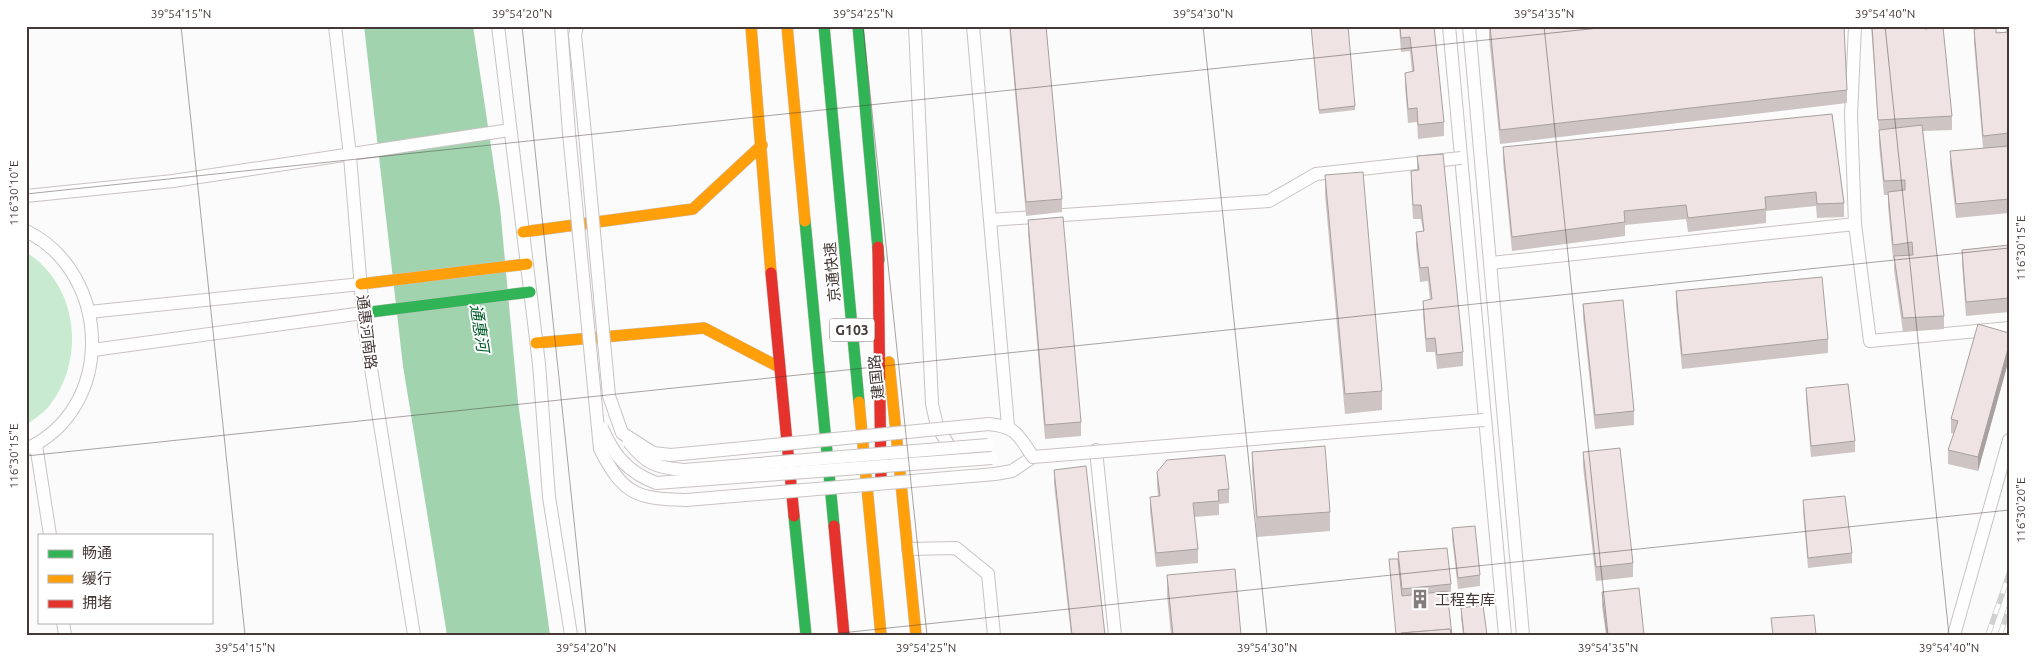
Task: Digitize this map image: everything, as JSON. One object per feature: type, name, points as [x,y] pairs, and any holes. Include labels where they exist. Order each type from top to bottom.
[{"type":"main road","points":[[751,26],[762,145],[778,367],[806,635]]},
{"type":"main road","name":"京通快速","points":[[787,26],[844,635]]},
{"type":"main road","name":"京通快速","points":[[824,26],[882,635]]},
{"type":"main road","name":"建国路","points":[[858,26],[916,635]]},
{"type":"main road","points":[[524,232],[693,209],[762,145]]},
{"type":"main road","points":[[878,247],[881,496]]},
{"type":"main road","points":[[361,284],[526,264]]},
{"type":"main road","points":[[363,313],[530,292]]},
{"type":"main road","points":[[536,343],[704,328],[778,367]]},
{"type":"main road","points":[[882,515],[882,635]]},
{"type":"street","name":"通惠河南路","points":[[335,26],[350,156],[363,313],[414,635]]},
{"type":"street","points":[[498,26],[536,343],[549,498],[571,635]]},
{"type":"street","points":[[561,26],[568,133],[600,449],[612,473],[627,490],[656,500],[686,500],[995,474],[1012,471],[1033,457],[1096,450],[1484,420]]},
{"type":"street","points":[[577,26],[575,35],[609,396],[622,433],[637,452],[649,463],[663,468],[684,470],[951,449],[990,451],[656,483],[636,475],[610,447],[597,417]]},
{"type":"street","points":[[916,26],[932,404],[937,426],[951,449]]},
{"type":"street","points":[[973,26],[1008,426]]},
{"type":"street","points":[[1449,26],[1505,635]]},
{"type":"street","points":[[1469,26],[1523,635]]},
{"type":"street","points":[[1855,26],[1851,115],[1855,224],[1870,341],[2009,328]]},
{"type":"street","points":[[26,196],[173,182],[510,130]]},
{"type":"street","points":[[990,220],[1269,202],[1316,174],[1462,158]]},
{"type":"street","points":[[1491,263],[1855,224]]},
{"type":"street","points":[[26,231],[39,238],[65,260],[83,289],[90,312],[93,350],[84,387],[65,420],[31,447],[50,534]]},
{"type":"street","points":[[90,312],[361,284]]},
{"type":"street","points":[[93,350],[363,313]]},
{"type":"street","points":[[622,433],[653,453],[670,455],[989,424],[1008,426],[1020,437],[1033,457]]},
{"type":"street","points":[[1954,635],[2009,440]]},
{"type":"street","points":[[1096,450],[1115,635]]},
{"type":"street","points":[[908,549],[956,548],[988,574],[994,635]]},
{"type":"shaded area","points":[[26,252],[43,266],[57,283],[66,303],[71,323],[72,345],[69,366],[61,386],[48,408],[26,425]]},
{"type":"water","name":"通惠河","points":[[364,26],[473,26],[500,207],[518,402],[550,635],[447,635],[403,366]]},
{"type":"building","points":[[1010,26],[1046,26],[1062,199],[1026,202]]},
{"type":"building","points":[[1311,26],[1348,26],[1355,106],[1319,110]]},
{"type":"building","points":[[1400,26],[1434,26],[1444,122],[1418,125],[1417,108],[1408,109],[1405,73],[1414,71],[1410,37],[1401,38]]},
{"type":"building","points":[[1490,26],[1844,26],[1847,90],[1500,130]]},
{"type":"building","points":[[1872,26],[1926,26],[1925,29],[1943,27],[1952,116],[1878,120]]},
{"type":"building","points":[[1996,27],[1996,33],[2009,32],[2009,133],[1983,136],[1974,29]]},
{"type":"building","points":[[1832,114],[1844,203],[1817,204],[1816,192],[1765,197],[1766,209],[1688,218],[1686,205],[1624,211],[1625,222],[1512,237],[1503,147]]},
{"type":"building","points":[[1922,125],[1944,316],[1903,318],[1894,256],[1913,255],[1912,242],[1893,245],[1888,192],[1905,190],[1905,180],[1884,181],[1879,130]]},
{"type":"building","points":[[2009,146],[2009,199],[1956,204],[1950,151]]},
{"type":"building","points":[[1443,154],[1463,352],[1437,355],[1435,338],[1426,339],[1423,301],[1432,299],[1428,267],[1420,268],[1416,232],[1424,231],[1421,205],[1413,205],[1411,171],[1419,170],[1417,156]]},
{"type":"building","points":[[1363,172],[1382,391],[1345,394],[1325,175]]},
{"type":"building","points":[[1063,217],[1081,422],[1045,425],[1028,220]]},
{"type":"building","points":[[2009,245],[2009,298],[1966,302],[1962,250]]},
{"type":"building","points":[[1822,277],[1828,339],[1682,355],[1676,291]]},
{"type":"building","points":[[1623,300],[1634,411],[1595,415],[1583,304]]},
{"type":"building","points":[[1978,324],[2009,333],[2009,345],[1978,457],[1948,450],[1958,421],[1951,419]]},
{"type":"building","points":[[1848,384],[1855,441],[1811,446],[1806,388]]},
{"type":"building","points":[[1325,446],[1330,512],[1257,517],[1252,452]]},
{"type":"building","points":[[1620,448],[1633,563],[1596,567],[1583,452]]},
{"type":"building","points":[[1225,455],[1229,489],[1218,490],[1219,501],[1193,503],[1198,549],[1156,553],[1150,497],[1160,496],[1157,472],[1167,460]]},
{"type":"building","points":[[1086,466],[1105,635],[1072,635],[1054,470]]},
{"type":"building","points":[[1845,496],[1852,553],[1808,558],[1803,500]]},
{"type":"building","points":[[1475,526],[1480,575],[1458,578],[1452,528]]},
{"type":"building","points":[[1447,548],[1451,584],[1402,589],[1398,552]]},
{"type":"building","points":[[1389,559],[1398,559],[1402,596],[1447,591],[1452,635],[1450,629],[1396,635]]},
{"type":"building","points":[[1235,569],[1241,635],[1173,635],[1167,575]]},
{"type":"building","points":[[1639,588],[1644,635],[1607,635],[1602,592]]},
{"type":"building","points":[[1483,605],[1487,635],[1464,635],[1461,608]]},
{"type":"building","points":[[1814,615],[1816,635],[1773,635],[1771,618]]},
{"type":"building","points":[[1450,629],[1451,635],[1401,635],[1401,633]]},
{"type":"railway","points":[[1973,26],[2009,31]]},
{"type":"railway","points":[[1988,635],[2009,574]]},
{"type":"railway","points":[[2000,635],[2009,608]]},
{"type":"traffic: fast","points":[[824,26],[859,402]]},
{"type":"traffic: fast","points":[[858,26],[879,260]]},
{"type":"traffic: fast","points":[[805,221],[834,526]]},
{"type":"traffic: fast","points":[[363,313],[530,292]]},
{"type":"traffic: fast","points":[[794,516],[806,635]]},
{"type":"traffic: slow","points":[[751,26],[771,273]]},
{"type":"traffic: slow","points":[[787,26],[805,221]]},
{"type":"traffic: slow","points":[[523,232],[693,209],[762,145]]},
{"type":"traffic: slow","points":[[361,284],[527,264]]},
{"type":"traffic: slow","points":[[536,343],[704,328],[779,367]]},
{"type":"traffic: slow","points":[[889,362],[916,635]]},
{"type":"traffic: slow","points":[[859,402],[881,635]]},
{"type":"traffic: jam","points":[[878,247],[881,481]]},
{"type":"traffic: jam","points":[[771,273],[794,516]]},
{"type":"traffic: jam","points":[[834,526],[844,635]]},
{"type":"place","name":"工程车库","points":[[1420,599]]}]
